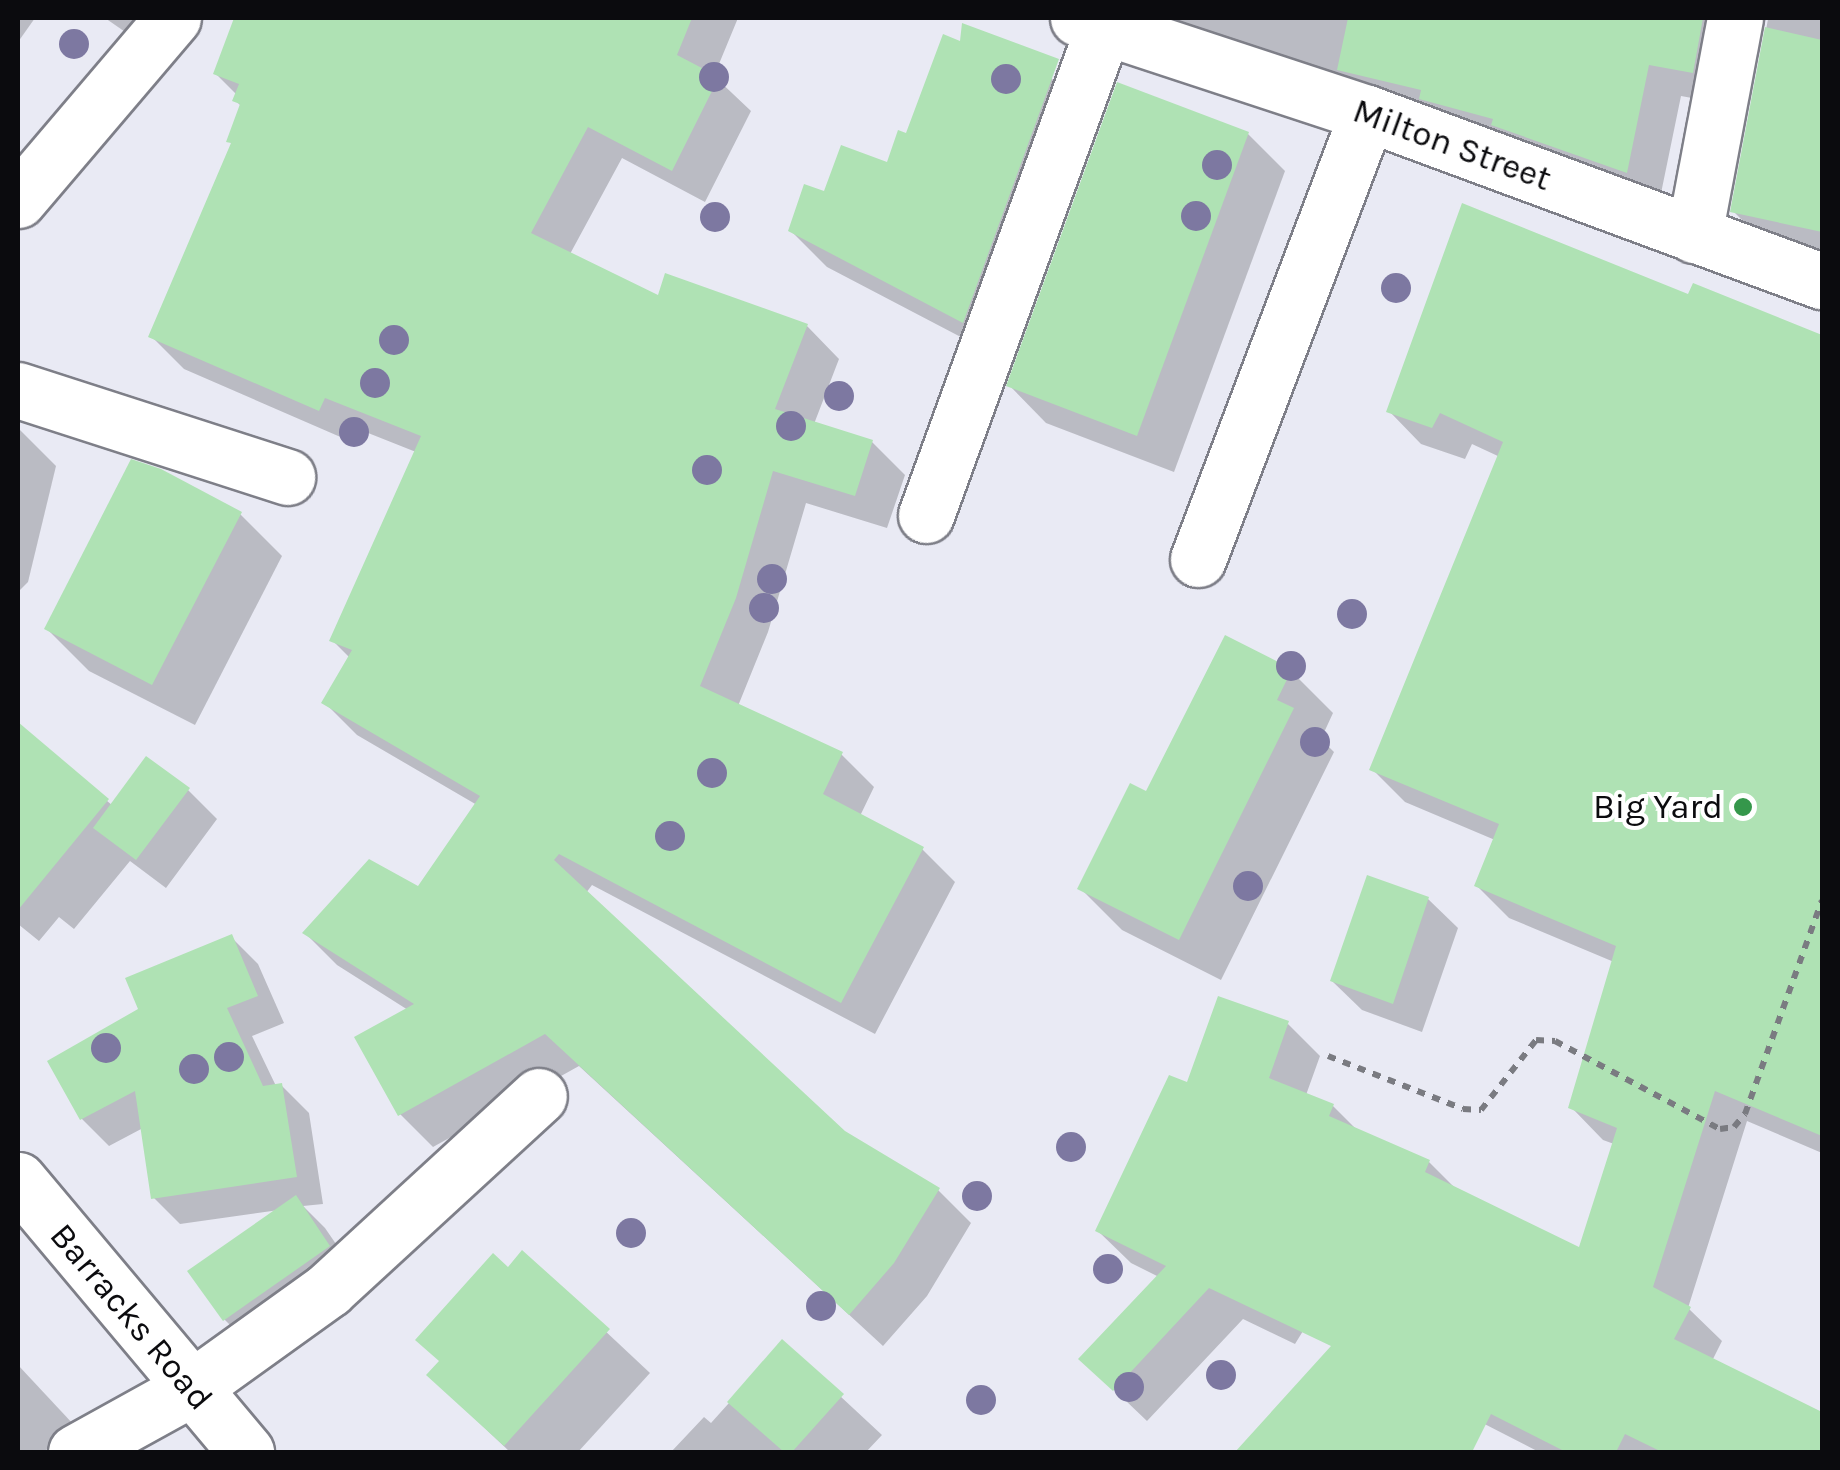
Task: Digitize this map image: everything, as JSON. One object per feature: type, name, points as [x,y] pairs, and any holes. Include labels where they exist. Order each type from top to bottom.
[{"type":"street","points":[[18,200],[173,18]]},
{"type":"street","points":[[1694,235],[1736,18]]},
{"type":"street","points":[[926,515],[1091,22]]},
{"type":"street","name":"Milton Street","points":[[1091,22],[1367,113],[1822,282]]},
{"type":"street","points":[[1198,559],[1367,113]]},
{"type":"street","points":[[18,390],[287,476]]},
{"type":"street","points":[[76,1452],[190,1390],[329,1289],[538,1096]]},
{"type":"street","name":"Barracks Road","points":[[18,1180],[190,1390],[246,1452]]},
{"type":"path","points":[[1328,1056],[1463,1109],[1481,1110],[1536,1040],[1555,1041],[1720,1129],[1734,1127],[1746,1114],[1822,900]]},
{"type":"building","points":[[234,18],[692,18],[677,55],[719,77],[672,171],[588,127],[531,233],[658,295],[665,273],[808,324],[775,409],[873,440],[855,496],[773,471],[736,598],[700,686],[843,752],[823,794],[924,847],[841,1003],[559,854],[554,860],[845,1131],[940,1188],[894,1263],[849,1315],[545,1034],[398,1116],[354,1037],[414,1004],[302,933],[369,859],[418,886],[480,796],[321,703],[352,650],[329,641],[421,436],[325,398],[319,411],[148,337],[231,143],[226,142],[240,104],[232,101],[239,84],[213,74]]},
{"type":"building","points":[[1348,18],[1703,18],[1693,73],[1649,65],[1627,173],[1491,125],[1493,119],[1419,99],[1421,90],[1337,70]]},
{"type":"building","points":[[962,23],[1059,59],[963,323],[788,231],[804,184],[824,191],[841,145],[887,162],[898,130],[906,133],[943,34],[960,41]]},
{"type":"building","points":[[1765,27],[1822,40],[1822,232],[1730,212]]},
{"type":"building","points":[[1117,82],[1249,132],[1137,436],[1006,386]]},
{"type":"building","points":[[1462,203],[1688,294],[1693,283],[1822,335],[1822,1136],[1715,1091],[1653,1287],[1691,1307],[1674,1339],[1822,1412],[1822,1452],[1662,1452],[1625,1434],[1616,1452],[1566,1452],[1491,1414],[1472,1452],[1235,1452],[1331,1346],[1209,1288],[1113,1391],[1078,1359],[1166,1266],[1095,1231],[1169,1075],[1187,1082],[1218,996],[1289,1021],[1269,1078],[1334,1104],[1329,1116],[1430,1160],[1425,1172],[1579,1247],[1617,1128],[1568,1108],[1616,946],[1474,886],[1499,824],[1369,770],[1503,442],[1440,413],[1432,428],[1386,412]]},
{"type":"building","points":[[131,459],[161,469],[242,512],[152,685],[44,629]]},
{"type":"building","points":[[1225,635],[1292,669],[1277,700],[1294,708],[1179,940],[1077,889],[1130,783],[1146,791]]},
{"type":"building","points":[[18,722],[109,799],[18,910]]},
{"type":"building","points":[[146,756],[190,788],[136,860],[93,828]]},
{"type":"building","points":[[1367,875],[1429,897],[1393,1004],[1330,981]]},
{"type":"building","points":[[232,934],[258,996],[227,1008],[263,1086],[282,1083],[297,1177],[151,1199],[135,1091],[80,1120],[47,1061],[138,1009],[125,978]]},
{"type":"building","points":[[296,1195],[330,1246],[223,1321],[187,1271]]},
{"type":"building","points":[[522,1250],[610,1329],[504,1446],[426,1375],[439,1361],[415,1340],[493,1253],[508,1267]]},
{"type":"building","points":[[782,1339],[844,1394],[792,1452],[784,1452],[727,1402]]},
{"type":"place","name":"Big Yard","points":[[1743,807]]}]
